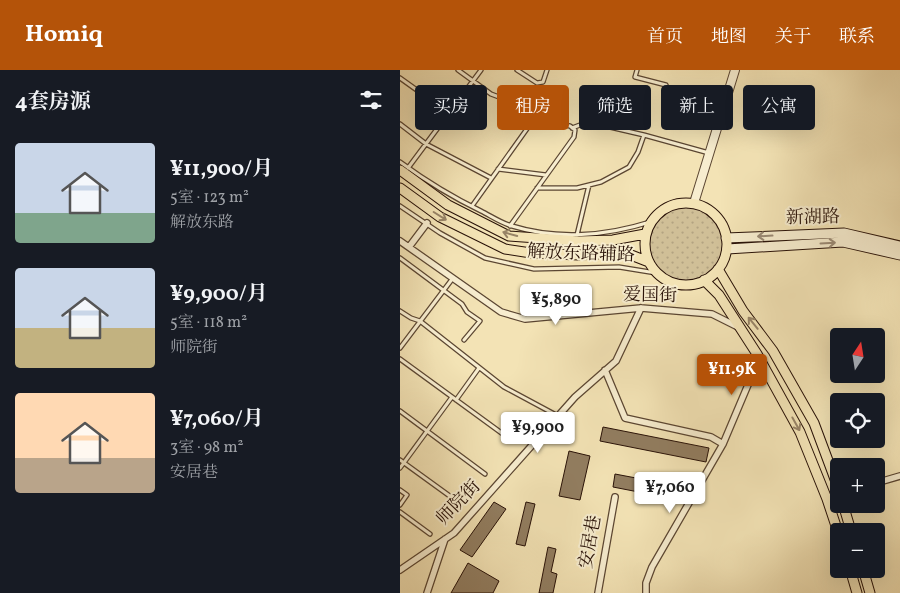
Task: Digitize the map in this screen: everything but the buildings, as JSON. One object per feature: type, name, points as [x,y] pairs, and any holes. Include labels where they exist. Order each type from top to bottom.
[{"type":"main road","points":[[404,169],[448,205],[509,236],[579,241],[613,240],[645,234]]},
{"type":"main road","points":[[400,188],[440,217],[505,249],[531,253],[579,255],[612,253],[631,255],[649,262]]},
{"type":"main road","points":[[682,202],[694,203],[706,208],[716,216],[723,226],[726,249],[724,259],[718,269],[704,280],[692,284],[679,284],[667,280],[656,272],[649,262],[644,247],[645,234],[650,222],[658,212],[682,202]]},
{"type":"main road","name":"新湖路","points":[[726,238],[844,233],[900,246]]},
{"type":"main road","name":"新湖路","points":[[726,249],[843,242],[900,255]]},
{"type":"main road","points":[[718,269],[743,311],[773,351],[814,424],[830,466]]},
{"type":"main road","points":[[704,280],[719,295],[740,328],[764,366],[800,432],[835,523]]},
{"type":"main road","points":[[853,578],[857,593]]},
{"type":"main road","points":[[866,578],[870,593]]},
{"type":"street","points":[[731,85],[735,70]]},
{"type":"street","points":[[694,203],[717,130]]},
{"type":"street","points":[[410,247],[426,224]]},
{"type":"street","name":"爱国街","points":[[400,241],[502,312],[525,318],[641,308],[712,314],[740,328]]},
{"type":"street","name":"师院街","points":[[400,570],[454,533],[575,397],[616,361],[641,308]]},
{"type":"street","points":[[646,593],[646,583],[652,567],[723,444],[753,373],[764,366]]},
{"type":"street","points":[[606,370],[625,418],[711,437],[723,444]]},
{"type":"street","points":[[885,480],[900,476]]},
{"type":"street","name":"安居巷","points":[[598,593],[615,497]]},
{"type":"street","points":[[427,593],[445,539]]},
{"type":"lane","points":[[458,70],[497,96]]},
{"type":"lane","points":[[470,85],[481,70]]},
{"type":"lane","points":[[517,70],[537,83],[543,82],[547,70]]},
{"type":"lane","points":[[637,70],[635,76],[666,85]]},
{"type":"lane","points":[[400,78],[415,89]]},
{"type":"lane","points":[[572,128],[588,122],[644,135],[710,154]]},
{"type":"lane","points":[[400,124],[426,144],[491,178]]},
{"type":"lane","points":[[510,226],[574,137],[575,130],[569,126]]},
{"type":"lane","points":[[404,169],[436,130]]},
{"type":"lane","points":[[472,206],[526,130]]},
{"type":"lane","points":[[537,188],[577,188],[601,182],[629,167],[638,152],[644,135]]},
{"type":"lane","name":"解放东路辅路","points":[[400,162],[404,169],[438,189],[510,226],[536,232],[577,235],[625,230],[650,222]]},
{"type":"lane","points":[[497,169],[546,175]]},
{"type":"lane","points":[[577,235],[589,185]]},
{"type":"lane","name":"解放东路辅路","points":[[400,206],[426,224],[485,258],[534,269],[619,266],[656,272]]},
{"type":"lane","points":[[400,258],[462,304],[467,312],[480,321],[464,340]]},
{"type":"lane","points":[[400,348],[453,278]]},
{"type":"lane","points":[[400,311],[420,321],[504,387],[559,416]]},
{"type":"lane","points":[[400,359],[507,437]]},
{"type":"lane","points":[[456,400],[479,368]]},
{"type":"lane","points":[[400,468],[402,462],[452,397]]},
{"type":"lane","points":[[400,411],[484,474]]},
{"type":"lane","points":[[402,462],[458,502]]},
{"type":"lane","points":[[400,490],[407,495],[400,504]]},
{"type":"lane","points":[[400,512],[430,534]]},
{"type":"shaded area","points":[[685,203],[701,206],[714,215],[723,228],[726,244],[723,260],[714,273],[701,282],[685,285],[669,282],[656,273],[647,260],[644,244],[647,228],[656,215],[669,206]]}]
